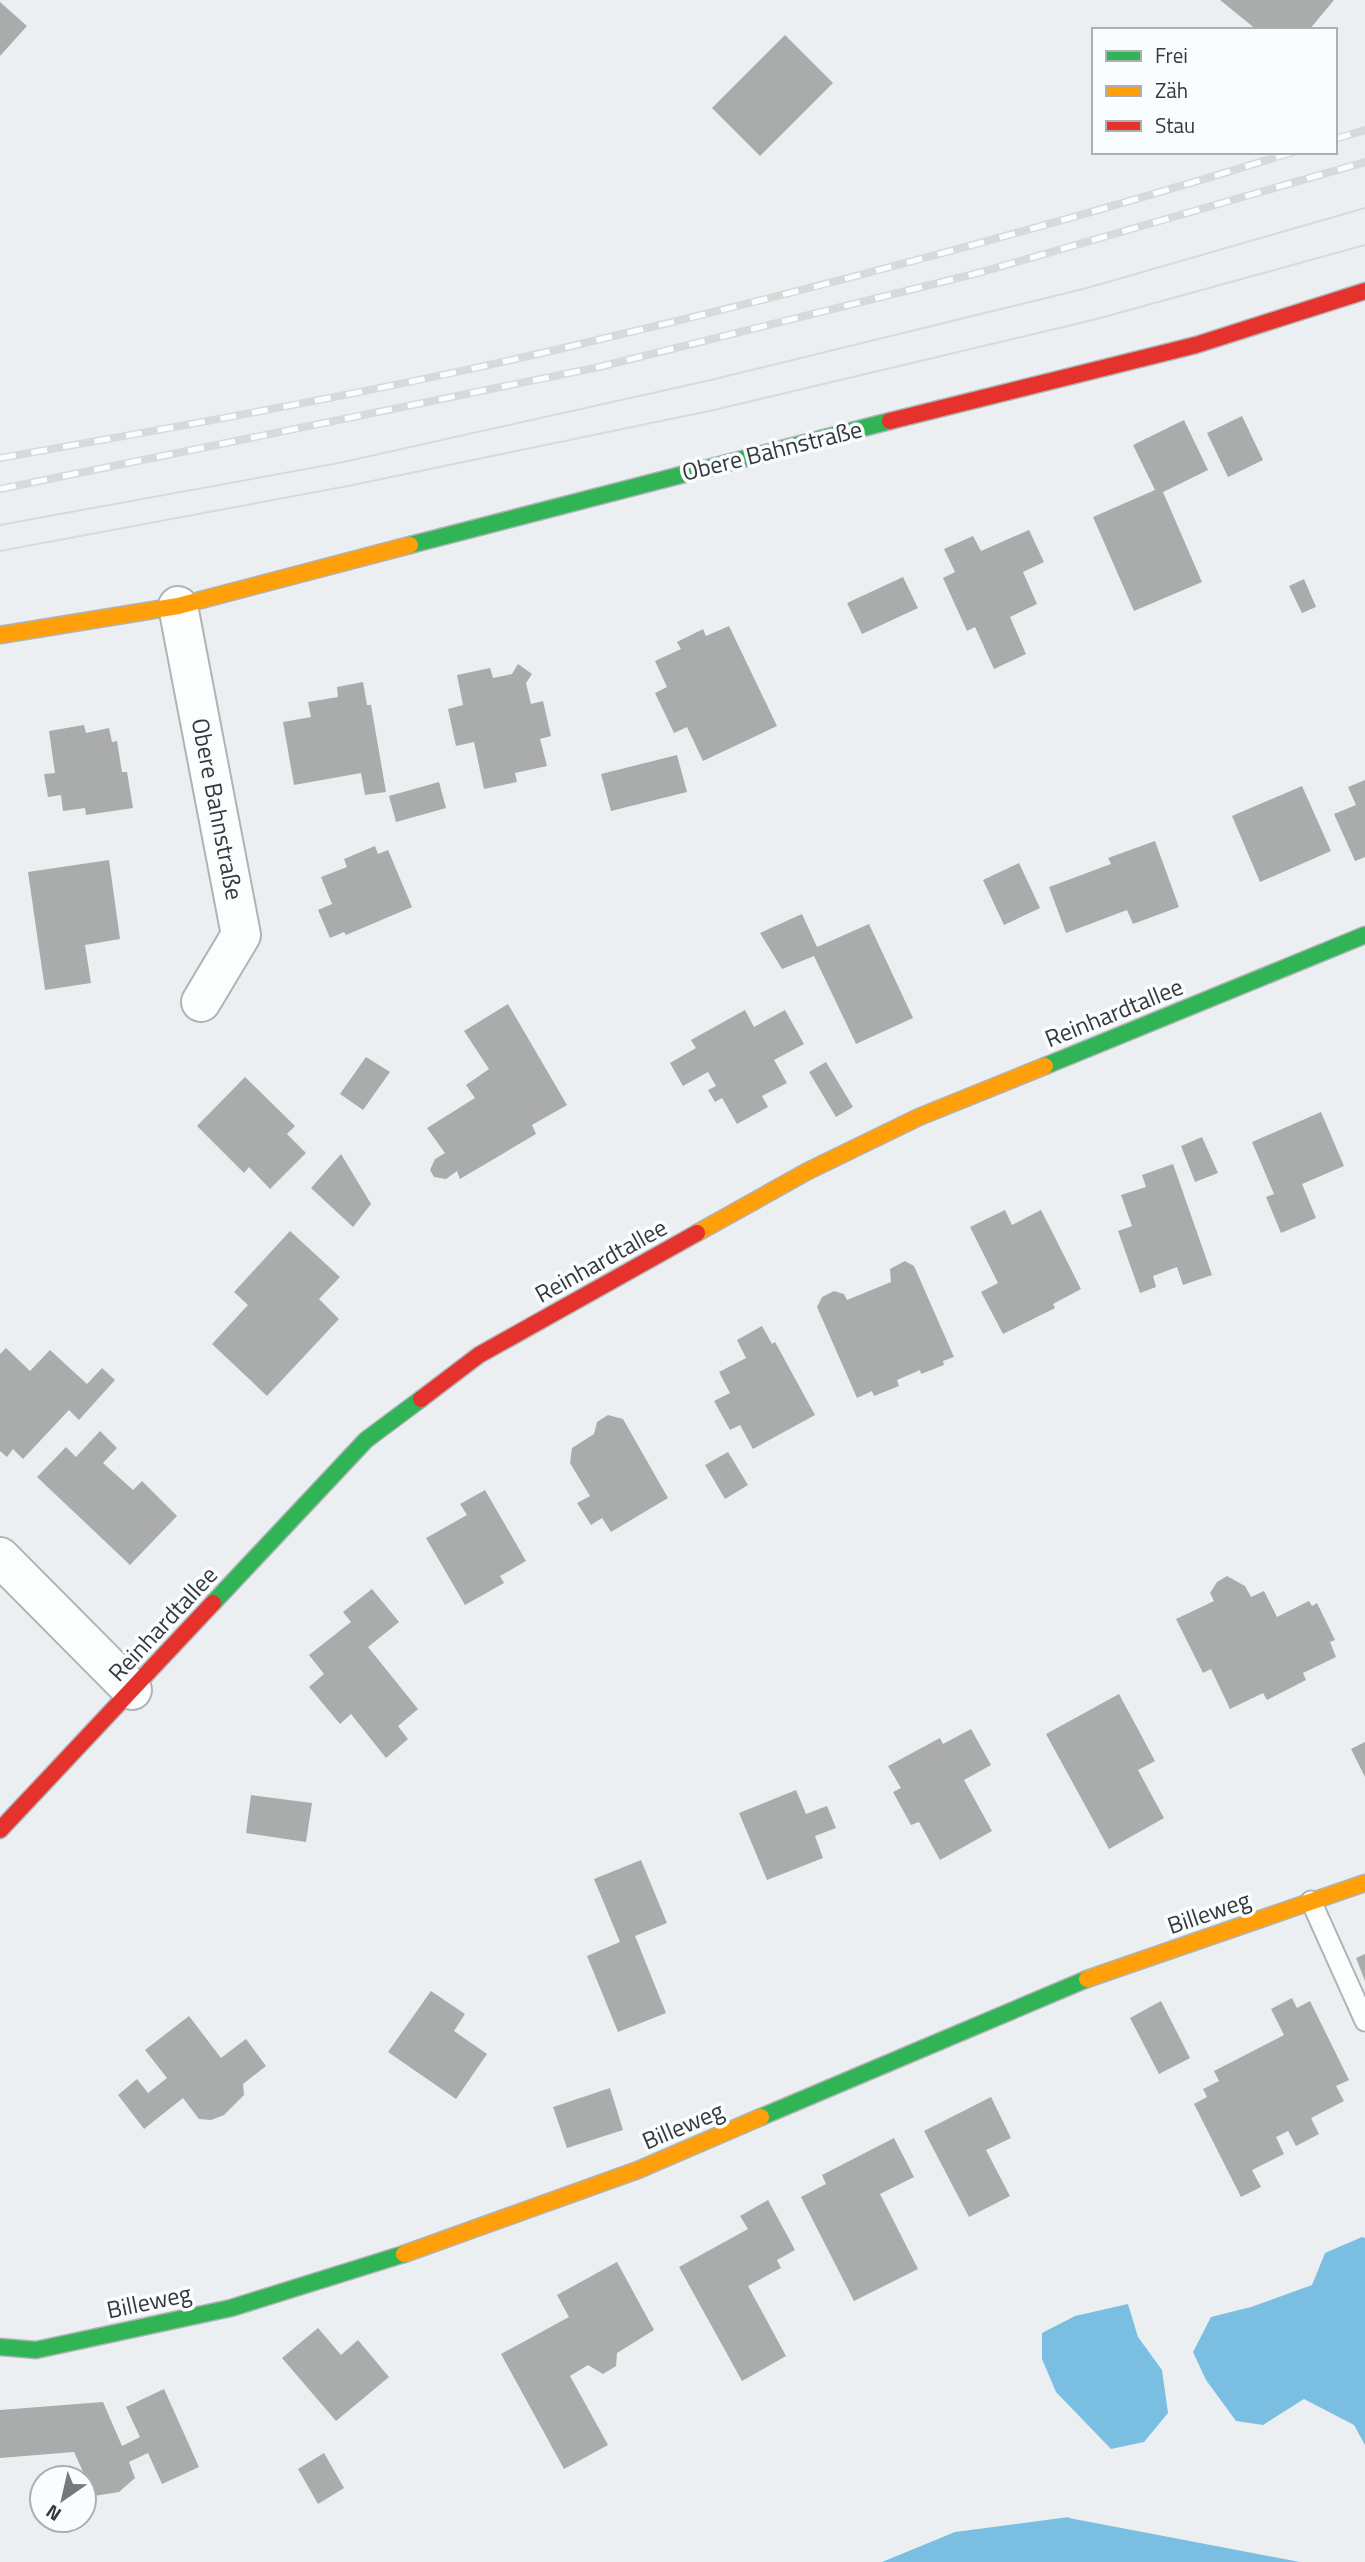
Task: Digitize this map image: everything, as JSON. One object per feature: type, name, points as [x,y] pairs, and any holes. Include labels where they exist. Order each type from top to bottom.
[{"type":"street","name":"Obere Bahnstraße","points":[[0,635],[178,606],[718,464],[1196,345],[1365,291]]},
{"type":"street","name":"Obere Bahnstraße","points":[[178,606],[241,935],[201,1002]]},
{"type":"street","name":"Reinhardtallee","points":[[0,1830],[366,1440],[479,1355],[808,1171],[919,1117],[1365,935]]},
{"type":"street","points":[[0,1557],[132,1690]]},
{"type":"street","name":"Billeweg","points":[[0,2347],[36,2350],[231,2308],[412,2251],[638,2170],[1075,1983],[1365,1883]]},
{"type":"lane","points":[[1311,1901],[1365,2021]]},
{"type":"water","points":[[1365,2238],[1365,2445],[1354,2425],[1304,2399],[1263,2425],[1236,2421],[1206,2380],[1193,2352],[1211,2317],[1251,2307],[1312,2285],[1325,2253]]},
{"type":"water","points":[[1128,2304],[1138,2337],[1162,2370],[1168,2413],[1144,2442],[1111,2449],[1056,2392],[1042,2359],[1042,2333],[1075,2316]]},
{"type":"water","points":[[1069,2517],[1300,2562],[882,2562],[955,2532]]},
{"type":"building","points":[[1220,0],[1334,0],[1311,28],[1255,28]]},
{"type":"building","points":[[0,2],[27,26],[0,56]]},
{"type":"building","points":[[785,35],[833,83],[760,156],[712,108]]},
{"type":"building","points":[[1242,416],[1263,460],[1228,477],[1207,433]]},
{"type":"building","points":[[1184,420],[1208,470],[1163,492],[1202,582],[1134,611],[1093,517],[1155,490],[1133,445]]},
{"type":"building","points":[[1029,530],[1044,562],[1023,572],[1037,604],[1010,617],[1026,654],[994,669],[975,627],[967,631],[943,578],[955,572],[944,549],[973,536],[981,551]]},
{"type":"building","points":[[903,577],[918,608],[862,634],[847,603]]},
{"type":"building","points":[[1304,579],[1316,607],[1302,613],[1289,586]]},
{"type":"building","points":[[729,626],[777,726],[703,761],[687,727],[674,733],[655,693],[667,687],[655,661],[681,649],[677,642],[703,629],[706,636]]},
{"type":"building","points":[[518,664],[532,674],[526,683],[531,704],[543,701],[551,736],[540,739],[547,766],[515,773],[517,782],[484,789],[474,742],[456,746],[448,709],[463,705],[457,675],[490,668],[493,678],[512,674]]},
{"type":"building","points":[[363,682],[367,705],[371,705],[386,792],[365,795],[361,773],[294,785],[283,722],[311,717],[308,702],[338,697],[337,687]]},
{"type":"building","points":[[84,725],[86,733],[109,728],[112,742],[117,741],[122,772],[127,772],[133,808],[86,815],[85,808],[63,811],[61,795],[48,797],[44,774],[55,773],[49,731]]},
{"type":"building","points":[[677,755],[687,792],[611,811],[601,774]]},
{"type":"building","points":[[1365,780],[1365,857],[1355,861],[1334,814],[1356,805],[1348,787]]},
{"type":"building","points":[[439,782],[446,808],[396,822],[389,796]]},
{"type":"building","points":[[1302,786],[1331,851],[1260,882],[1232,816]]},
{"type":"building","points":[[1155,841],[1179,907],[1133,924],[1127,910],[1066,933],[1049,887],[1111,864],[1108,858]]},
{"type":"building","points":[[375,846],[378,854],[388,850],[412,907],[346,935],[344,932],[330,938],[318,910],[332,904],[321,877],[347,867],[344,859]]},
{"type":"building","points":[[109,860],[120,939],[85,945],[91,983],[45,990],[28,872]]},
{"type":"building","points":[[1019,863],[1040,908],[1004,925],[983,880]]},
{"type":"building","points":[[802,914],[817,947],[869,924],[913,1018],[856,1044],[814,956],[782,969],[760,933]]},
{"type":"building","points":[[508,1004],[567,1105],[532,1125],[536,1134],[460,1179],[457,1171],[446,1179],[434,1177],[430,1170],[435,1159],[445,1153],[427,1128],[475,1098],[466,1085],[489,1069],[464,1031]]},
{"type":"building","points":[[745,1010],[754,1027],[785,1010],[804,1044],[774,1060],[787,1083],[762,1096],[768,1107],[737,1124],[722,1098],[715,1102],[708,1090],[716,1086],[708,1072],[683,1086],[670,1063],[696,1048],[691,1040]]},
{"type":"building","points":[[366,1057],[390,1072],[363,1110],[340,1094]]},
{"type":"building","points":[[826,1062],[853,1107],[836,1117],[809,1072]]},
{"type":"building","points":[[245,1077],[295,1126],[287,1134],[306,1153],[270,1189],[249,1167],[244,1173],[197,1126]]},
{"type":"building","points":[[1321,1112],[1344,1166],[1302,1184],[1316,1218],[1281,1233],[1266,1197],[1274,1194],[1252,1142]]},
{"type":"building","points":[[1202,1137],[1218,1173],[1195,1182],[1181,1146]]},
{"type":"building","points":[[341,1154],[371,1204],[353,1227],[311,1188]]},
{"type":"building","points":[[1173,1164],[1212,1275],[1183,1285],[1177,1267],[1153,1276],[1156,1287],[1140,1293],[1118,1231],[1132,1226],[1121,1195],[1146,1187],[1142,1175]]},
{"type":"building","points":[[1005,1210],[1012,1225],[1041,1210],[1081,1289],[1053,1304],[1055,1308],[1003,1334],[981,1292],[998,1283],[970,1227]]},
{"type":"building","points":[[290,1231],[340,1277],[319,1299],[339,1319],[267,1396],[212,1344],[248,1305],[234,1292]]},
{"type":"building","points":[[905,1261],[914,1266],[954,1357],[943,1361],[944,1365],[921,1374],[920,1370],[897,1380],[899,1386],[874,1396],[872,1391],[857,1398],[817,1307],[822,1297],[834,1291],[844,1294],[847,1300],[891,1282],[890,1269]]},
{"type":"building","points":[[762,1326],[772,1344],[775,1342],[815,1415],[753,1449],[740,1425],[730,1430],[714,1401],[730,1393],[719,1372],[746,1358],[737,1340]]},
{"type":"building","points":[[6,1348],[30,1371],[50,1350],[87,1384],[102,1368],[115,1380],[79,1420],[69,1410],[23,1459],[13,1449],[7,1457],[0,1451],[0,1354]]},
{"type":"building","points":[[608,1415],[623,1419],[668,1498],[611,1532],[602,1518],[591,1525],[577,1503],[590,1496],[570,1463],[572,1448],[594,1434],[597,1422]]},
{"type":"building","points":[[100,1431],[117,1448],[103,1463],[133,1490],[142,1481],[177,1516],[130,1565],[37,1477],[66,1447],[76,1457]]},
{"type":"building","points":[[728,1452],[748,1485],[725,1499],[705,1465]]},
{"type":"building","points":[[485,1490],[526,1561],[500,1576],[504,1583],[465,1605],[426,1538],[467,1515],[460,1504]]},
{"type":"building","points":[[1227,1576],[1245,1586],[1251,1597],[1264,1591],[1277,1617],[1309,1601],[1312,1606],[1317,1603],[1335,1640],[1330,1642],[1336,1657],[1303,1673],[1306,1680],[1267,1700],[1263,1693],[1230,1709],[1211,1669],[1203,1673],[1176,1619],[1214,1601],[1210,1593],[1217,1582]]},
{"type":"building","points":[[372,1589],[399,1622],[368,1647],[418,1709],[398,1726],[408,1739],[386,1758],[351,1714],[340,1724],[309,1687],[324,1674],[309,1655],[351,1622],[343,1612]]},
{"type":"building","points":[[1119,1694],[1155,1761],[1138,1770],[1164,1818],[1109,1849],[1046,1734]]},
{"type":"building","points":[[971,1729],[991,1765],[964,1780],[992,1831],[940,1860],[919,1822],[911,1825],[893,1792],[901,1788],[888,1766],[940,1738],[943,1744]]},
{"type":"building","points":[[1365,1742],[1365,1777],[1351,1749]]},
{"type":"building","points":[[796,1790],[806,1814],[827,1806],[836,1828],[815,1836],[823,1858],[767,1880],[739,1813]]},
{"type":"building","points":[[251,1795],[312,1803],[306,1842],[246,1833]]},
{"type":"building","points":[[641,1860],[667,1923],[635,1936],[666,2013],[618,2032],[587,1956],[620,1942],[594,1879]]},
{"type":"building","points":[[1365,1954],[1365,1981],[1356,1958]]},
{"type":"building","points":[[431,1991],[465,2014],[454,2031],[487,2054],[456,2099],[388,2052]]},
{"type":"building","points":[[1292,1998],[1297,2008],[1310,2001],[1349,2080],[1336,2086],[1344,2101],[1311,2118],[1319,2134],[1296,2146],[1288,2131],[1276,2137],[1284,2154],[1252,2170],[1261,2187],[1241,2197],[1194,2104],[1207,2097],[1203,2089],[1219,2081],[1214,2071],[1284,2035],[1271,2009]]},
{"type":"building","points":[[1161,2001],[1190,2058],[1159,2074],[1130,2018]]},
{"type":"building","points":[[189,2016],[221,2058],[246,2039],[266,2066],[243,2084],[244,2095],[224,2115],[211,2120],[199,2119],[183,2098],[144,2129],[118,2095],[137,2079],[148,2093],[167,2078],[145,2050]]},
{"type":"building","points":[[610,2088],[623,2130],[567,2148],[553,2107]]},
{"type":"building","points":[[991,2097],[1011,2138],[986,2150],[1010,2196],[969,2217],[924,2131]]},
{"type":"building","points":[[894,2138],[914,2177],[880,2194],[918,2269],[854,2301],[801,2197],[826,2184],[822,2175]]},
{"type":"building","points":[[768,2200],[795,2250],[777,2260],[781,2268],[748,2286],[786,2356],[742,2381],[679,2267],[748,2229],[740,2216]]},
{"type":"building","points":[[617,2262],[654,2330],[617,2353],[616,2366],[603,2374],[588,2365],[570,2376],[608,2445],[564,2469],[501,2354],[569,2317],[557,2295]]},
{"type":"building","points":[[318,2328],[341,2355],[358,2340],[389,2377],[336,2421],[282,2358]]},
{"type":"building","points":[[164,2389],[199,2467],[162,2484],[148,2453],[129,2462],[135,2478],[119,2492],[98,2495],[98,2464],[79,2464],[74,2452],[0,2458],[0,2410],[103,2402],[122,2446],[140,2437],[126,2407]]},
{"type":"building","points":[[324,2453],[344,2488],[318,2504],[298,2469]]},
{"type":"tram line","points":[[0,525],[339,463],[711,380],[1087,288],[1365,208]]},
{"type":"tram line","points":[[0,551],[348,486],[714,410],[1093,320],[1365,245]]},
{"type":"railway","points":[[1337,138],[1365,130]]},
{"type":"railway","points":[[0,458],[374,389],[597,340],[946,252],[1286,154]]},
{"type":"railway","points":[[0,489],[599,367],[978,273],[1365,162]]},
{"type":"traffic: fast","points":[[410,545],[890,421]]},
{"type":"traffic: fast","points":[[1045,1066],[1365,935]]},
{"type":"traffic: fast","points":[[213,1603],[366,1440],[421,1399]]},
{"type":"traffic: fast","points":[[761,2117],[1087,1979]]},
{"type":"traffic: fast","points":[[0,2347],[36,2350],[231,2308],[404,2254]]},
{"type":"traffic: slow","points":[[0,635],[178,606],[410,545]]},
{"type":"traffic: slow","points":[[697,1233],[808,1171],[919,1117],[1045,1066]]},
{"type":"traffic: slow","points":[[1087,1979],[1365,1883]]},
{"type":"traffic: slow","points":[[404,2254],[638,2170],[761,2117]]},
{"type":"traffic: jam","points":[[890,421],[1196,345],[1365,291]]},
{"type":"traffic: jam","points":[[421,1399],[479,1355],[697,1233]]},
{"type":"traffic: jam","points":[[0,1830],[213,1603]]}]
